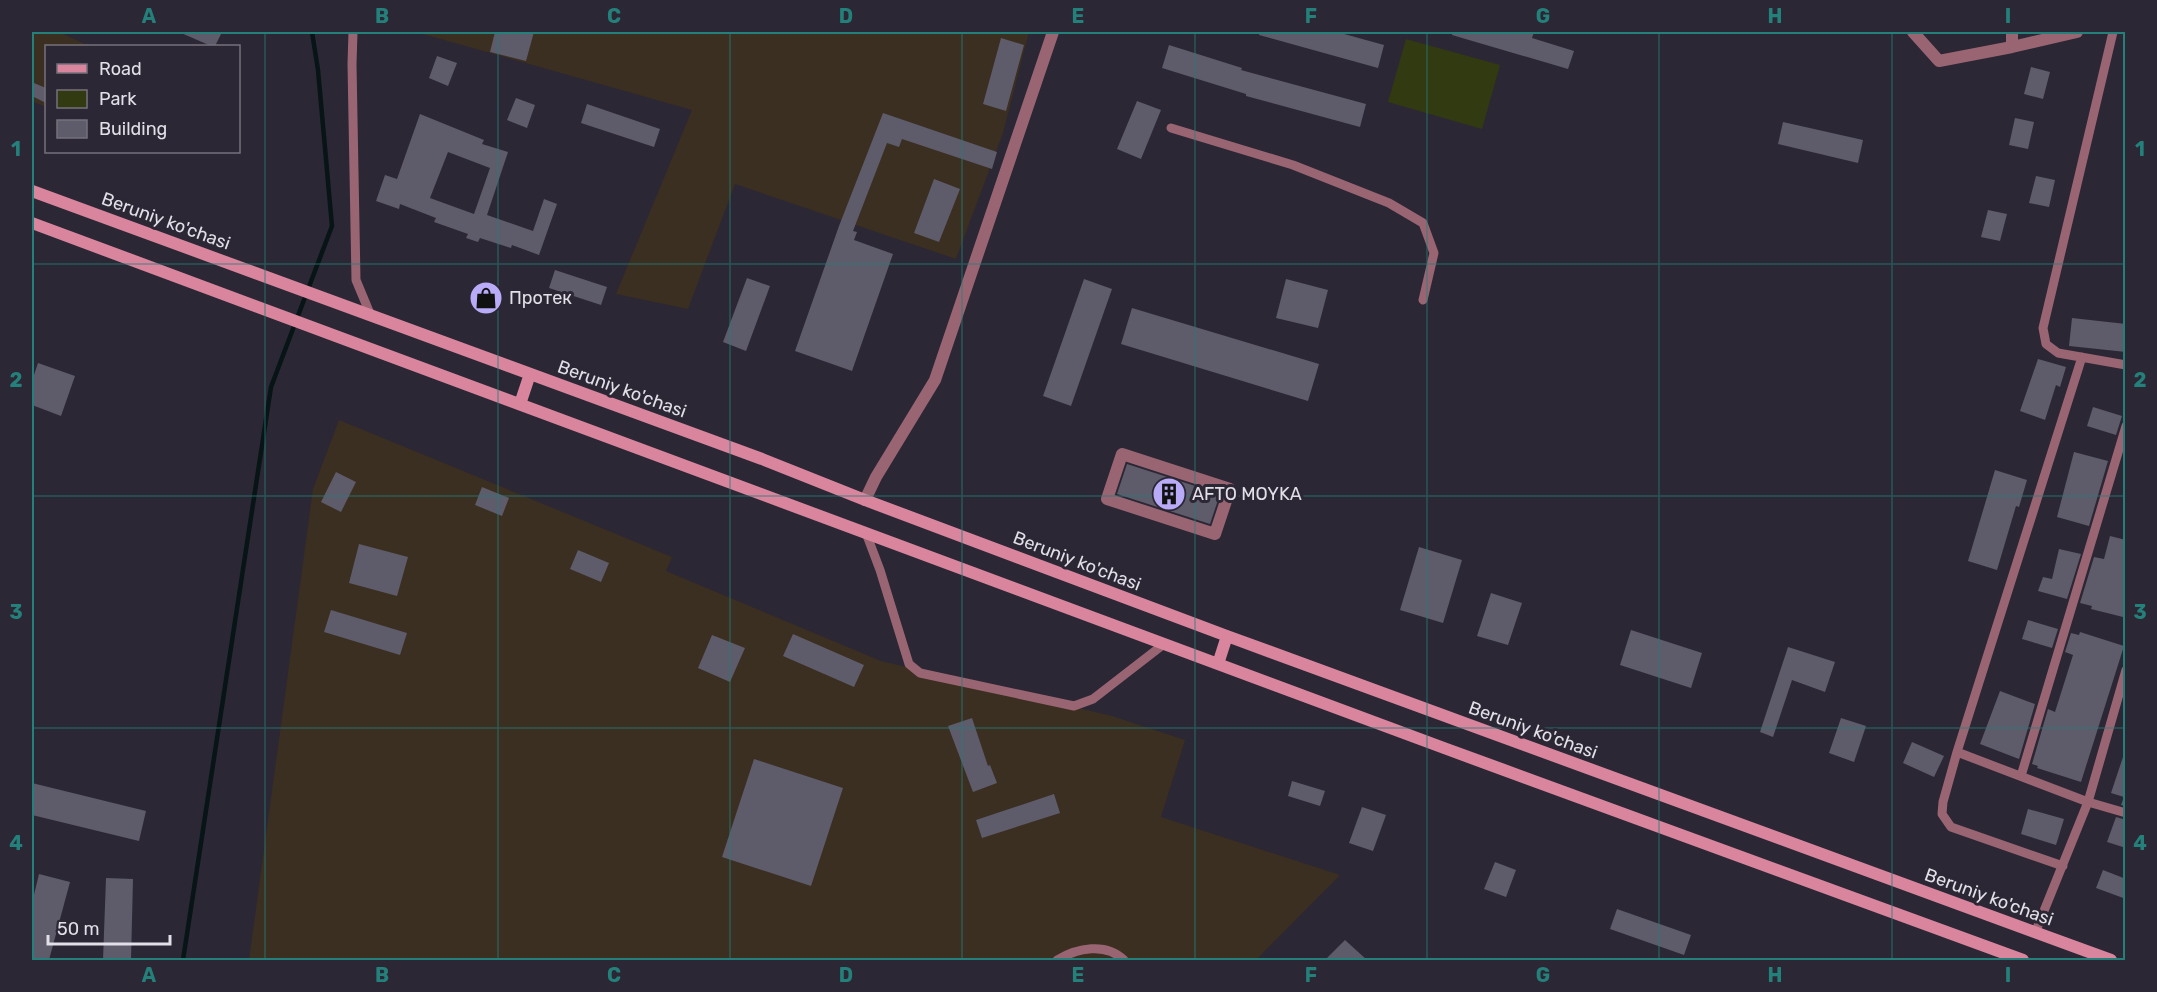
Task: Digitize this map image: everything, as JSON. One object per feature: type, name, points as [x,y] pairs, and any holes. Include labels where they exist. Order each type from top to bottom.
[{"type":"main road","name":"Beruniy ko'chasi","points":[[32,191],[762,459],[1227,636],[2111,960]]},
{"type":"main road","points":[[32,224],[2023,960]]},
{"type":"main road","points":[[520,404],[530,374]]},
{"type":"main road","points":[[1218,664],[1227,636]]},
{"type":"street","points":[[865,500],[876,477],[935,380],[1053,32]]},
{"type":"street","points":[[1913,32],[1939,61],[2077,32]]},
{"type":"street","points":[[2012,32],[2012,47]]},
{"type":"street","points":[[1122,454],[1230,489],[1215,534],[1107,499],[1122,454]]},
{"type":"lane","points":[[353,32],[357,280],[371,316]]},
{"type":"lane","points":[[2114,32],[2043,328],[2046,344],[2058,353],[2126,365]]},
{"type":"lane","points":[[1171,128],[1293,165],[1389,203],[1423,223],[1434,253],[1423,300]]},
{"type":"lane","points":[[2063,866],[1951,827],[1942,814],[1943,802],[1957,752],[2082,357]]},
{"type":"lane","points":[[2021,776],[2126,426]]},
{"type":"lane","points":[[866,533],[909,664],[920,673],[1074,706],[1093,699],[1164,644]]},
{"type":"lane","points":[[2035,933],[2088,801],[2126,670]]},
{"type":"lane","points":[[1957,752],[2126,813]]},
{"type":"lane","points":[[1057,960],[1090,948],[1117,953],[1124,960]]},
{"type":"shaded area","points":[[32,32],[59,32],[87,45],[45,45],[45,107],[32,101]]},
{"type":"shaded area","points":[[416,32],[1029,32],[1003,133],[956,259],[735,184],[688,309],[616,294],[692,110]]},
{"type":"shaded area","points":[[339,420],[672,557],[666,571],[881,661],[1112,716],[1185,740],[1161,817],[1340,875],[1256,960],[249,960],[313,489]]},
{"type":"green space","points":[[1406,39],[1500,65],[1482,129],[1388,102]]},
{"type":"building","points":[[179,32],[222,32],[216,45],[209,45]]},
{"type":"building","points":[[495,32],[534,32],[526,61],[490,52]]},
{"type":"building","points":[[1260,32],[1337,32],[1384,45],[1378,68],[1259,35]]},
{"type":"building","points":[[1452,32],[1534,32],[1532,38],[1574,51],[1568,69],[1452,35]]},
{"type":"building","points":[[1001,38],[1024,45],[1006,111],[983,104]]},
{"type":"building","points":[[1169,45],[1242,68],[1241,70],[1366,104],[1360,127],[1246,96],[1246,94],[1162,68]]},
{"type":"building","points":[[437,56],[457,63],[448,86],[429,78]]},
{"type":"building","points":[[2031,67],[2050,72],[2043,99],[2024,94]]},
{"type":"building","points":[[34,83],[45,88],[45,102],[32,96]]},
{"type":"building","points":[[516,98],[535,105],[527,128],[507,120]]},
{"type":"building","points":[[1137,101],[1161,110],[1141,159],[1117,149]]},
{"type":"building","points":[[587,104],[660,129],[654,147],[581,123]]},
{"type":"building","points":[[883,113],[997,152],[992,169],[902,139],[899,147],[887,143],[853,231],[857,232],[854,240],[893,254],[852,371],[795,351],[839,226]]},
{"type":"building","points":[[420,114],[484,140],[482,144],[508,152],[487,215],[533,231],[544,199],[557,204],[539,255],[512,245],[511,248],[480,238],[478,242],[466,238],[468,234],[434,222],[436,218],[400,204],[399,209],[376,201],[385,175],[397,179]],"holes":[[[448,152],[490,168],[474,214],[430,198]]]},
{"type":"building","points":[[2015,118],[2034,122],[2028,149],[2009,145]]},
{"type":"building","points":[[1783,122],[1863,140],[1858,163],[1778,144]]},
{"type":"building","points":[[2036,176],[2055,180],[2049,207],[2029,203]]},
{"type":"building","points":[[934,179],[960,189],[939,242],[914,233]]},
{"type":"building","points":[[1988,210],[2007,214],[2000,241],[1981,237]]},
{"type":"building","points":[[555,270],[607,287],[601,305],[549,288]]},
{"type":"building","points":[[747,278],[770,286],[746,351],[723,342]]},
{"type":"building","points":[[1084,279],[1112,289],[1071,406],[1043,396]]},
{"type":"building","points":[[1286,279],[1328,290],[1318,328],[1276,318]]},
{"type":"building","points":[[1132,308],[1319,364],[1308,401],[1121,344]]},
{"type":"building","points":[[2072,318],[2126,324],[2126,352],[2069,346]]},
{"type":"building","points":[[2038,359],[2066,367],[2060,387],[2056,385],[2045,420],[2020,411]]},
{"type":"building","points":[[38,363],[75,376],[61,416],[32,405],[32,381]]},
{"type":"building","points":[[2093,407],[2122,416],[2116,435],[2087,426]]},
{"type":"building","points":[[2074,452],[2108,461],[2089,526],[2057,517]]},
{"type":"building","points":[[1127,464],[1220,494],[1210,524],[1117,494]]},
{"type":"building","points":[[1995,470],[2027,480],[2019,507],[2016,506],[1997,570],[1968,561]]},
{"type":"building","points":[[336,472],[356,482],[341,512],[321,502]]},
{"type":"building","points":[[482,487],[509,498],[502,516],[475,505]]},
{"type":"building","points":[[2110,536],[2126,540],[2126,606],[2123,617],[2091,609],[2092,606],[2080,603],[2094,557],[2104,559]]},
{"type":"building","points":[[359,544],[408,557],[397,596],[349,583]]},
{"type":"building","points":[[1419,547],[1462,560],[1443,623],[1400,610]]},
{"type":"building","points":[[2059,549],[2081,554],[2067,599],[2038,591],[2043,577],[2052,579]]},
{"type":"building","points":[[578,550],[609,563],[601,582],[570,569]]},
{"type":"building","points":[[1491,593],[1522,603],[1508,645],[1477,636]]},
{"type":"building","points":[[331,610],[407,633],[400,655],[324,632]]},
{"type":"building","points":[[2028,620],[2058,629],[2052,648],[2022,639]]},
{"type":"building","points":[[1631,630],[1702,653],[1691,688],[1620,665]]},
{"type":"building","points":[[2080,632],[2124,646],[2081,782],[2037,768],[2038,766],[2032,764],[2048,709],[2055,712],[2073,655],[2065,652],[2071,633],[2079,635]]},
{"type":"building","points":[[793,634],[864,665],[854,687],[783,656]]},
{"type":"building","points":[[712,635],[745,648],[730,682],[698,668]]},
{"type":"building","points":[[1788,647],[1835,662],[1825,692],[1792,680],[1773,737],[1760,732]]},
{"type":"building","points":[[2000,691],[2035,704],[2019,759],[1980,744]]},
{"type":"building","points":[[972,718],[988,766],[990,765],[997,783],[973,792],[948,726]]},
{"type":"building","points":[[1841,718],[1866,726],[1854,762],[1829,753]]},
{"type":"building","points":[[1912,742],[1944,756],[1934,777],[1903,763]]},
{"type":"building","points":[[2123,757],[2126,757],[2126,806],[2121,805],[2124,797],[2111,793]]},
{"type":"building","points":[[754,759],[843,788],[811,886],[722,857]]},
{"type":"building","points":[[1292,781],[1325,791],[1320,806],[1288,796]]},
{"type":"building","points":[[32,783],[146,811],[139,841],[32,815]]},
{"type":"building","points":[[1054,794],[1060,813],[982,838],[976,820]]},
{"type":"building","points":[[1362,807],[1386,815],[1373,851],[1349,843]]},
{"type":"building","points":[[2028,809],[2064,819],[2056,845],[2021,834]]},
{"type":"building","points":[[2116,817],[2126,820],[2126,848],[2107,842]]},
{"type":"building","points":[[1495,862],[1516,870],[1506,897],[1484,889]]},
{"type":"building","points":[[2103,870],[2126,879],[2126,899],[2096,888]]},
{"type":"building","points":[[39,874],[70,882],[49,960],[32,960],[32,903]]},
{"type":"building","points":[[106,878],[133,879],[131,960],[103,960]]},
{"type":"building","points":[[1617,909],[1691,935],[1684,955],[1610,929]]},
{"type":"building","points":[[1345,940],[1367,960],[1325,960]]},
{"type":"waterway","points":[[183,960],[271,387],[332,226],[318,70],[312,32]]},
{"type":"place","name":"Протек","points":[[486,298]]},
{"type":"place","name":"AFTO MOYKA","points":[[1169,494]]}]
